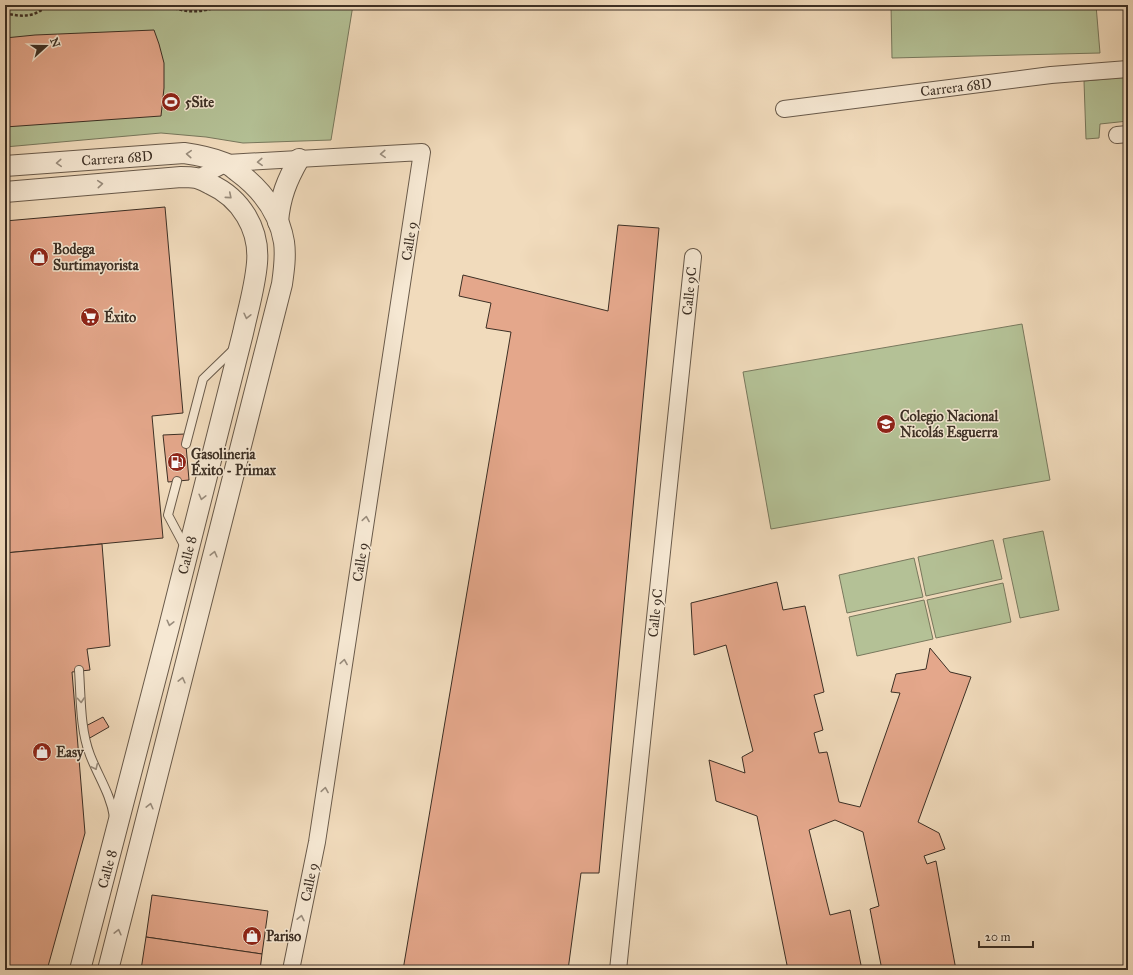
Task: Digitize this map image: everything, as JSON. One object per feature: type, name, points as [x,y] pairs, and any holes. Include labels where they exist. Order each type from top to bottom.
[{"type":"street","name":"Carrera 68D","points":[[784,109],[1051,75],[1128,69]]},
{"type":"street","name":"Carrera 68D","points":[[5,192],[189,178],[227,164],[422,152]]},
{"type":"street","name":"Calle 9","points":[[291,970],[317,842],[422,152]]},
{"type":"street","name":"Carrera 68D","points":[[5,166],[184,153],[198,155],[227,164]]},
{"type":"street","points":[[278,222],[279,206],[284,190],[290,174],[299,159]]},
{"type":"street","name":"Calle 8","points":[[108,970],[282,284],[285,261],[284,241],[278,222],[268,202],[252,183],[227,164]]},
{"type":"street","name":"Calle 8","points":[[80,970],[188,552],[240,343],[253,288],[257,263],[257,248],[254,232],[246,214],[233,198],[221,189],[189,178]]},
{"type":"street","name":"Calle 9C","points":[[618,970],[693,257]]},
{"type":"lane","points":[[186,444],[202,379],[240,343]]},
{"type":"lane","points":[[176,481],[168,515],[188,552]]},
{"type":"lane","points":[[79,670],[83,731],[89,754],[112,804],[116,835]]},
{"type":"path","points":[[5,13],[25,17],[43,9],[47,5]]},
{"type":"path","points":[[165,5],[183,11],[203,12],[224,5]]},
{"type":"green space","name":"5Site","points":[[5,5],[353,5],[331,140],[243,143],[206,137],[161,133],[5,147]]},
{"type":"green space","points":[[891,5],[1096,5],[1100,53],[892,58]]},
{"type":"green space","points":[[1128,77],[1128,121],[1100,124],[1099,138],[1086,139],[1084,81]]},
{"type":"green space","points":[[1022,324],[1050,480],[771,529],[743,372]]},
{"type":"green space","points":[[1043,531],[1059,610],[1020,618],[1003,539]]},
{"type":"green space","points":[[993,540],[1002,579],[926,596],[918,557]]},
{"type":"green space","points":[[914,558],[923,597],[847,613],[839,575]]},
{"type":"green space","points":[[1003,583],[1011,622],[936,638],[927,600]]},
{"type":"green space","points":[[924,600],[933,639],[857,656],[849,617]]},
{"type":"building","points":[[154,30],[164,63],[164,88],[161,116],[5,127],[5,38],[35,35]]},
{"type":"building","name":"Éxito","points":[[165,207],[183,413],[152,416],[163,538],[5,553],[5,221]]},
{"type":"building","points":[[618,225],[659,228],[599,873],[581,873],[568,970],[403,970],[511,332],[486,328],[491,303],[459,296],[463,275],[608,311]]},
{"type":"building","name":"Gasolineria Éxito - Primax","points":[[185,434],[189,480],[168,482],[163,435]]},
{"type":"building","name":"Easy","points":[[102,544],[110,646],[87,649],[90,670],[72,672],[85,833],[47,970],[5,970],[5,553]]},
{"type":"building","points":[[777,582],[783,610],[805,606],[824,692],[814,695],[823,730],[814,733],[819,753],[827,752],[839,802],[860,807],[900,693],[891,692],[896,674],[926,669],[930,648],[950,672],[971,677],[918,822],[939,833],[945,849],[924,856],[927,864],[936,861],[956,970],[882,970],[870,909],[879,906],[863,832],[835,820],[809,830],[830,915],[850,910],[862,970],[788,970],[757,816],[716,801],[709,760],[745,773],[742,757],[753,751],[726,645],[694,655],[691,603]]},
{"type":"building","points":[[103,717],[109,727],[88,739],[82,728]]},
{"type":"building","points":[[152,895],[268,911],[262,954],[146,937]]},
{"type":"building","points":[[146,937],[262,954],[260,970],[141,970]]},
{"type":"place","name":"5Site","points":[[171,102]]},
{"type":"place","name":"Bodega Surtimayorista","points":[[39,257]]},
{"type":"place","name":"Éxito","points":[[90,317]]},
{"type":"place","name":"Colegio Nacional Nicolás Esguerra","points":[[886,424]]},
{"type":"place","name":"Gasolineria Éxito - Primax","points":[[177,462]]},
{"type":"place","name":"Easy","points":[[42,752]]},
{"type":"place","name":"Pariso","points":[[252,936]]}]
